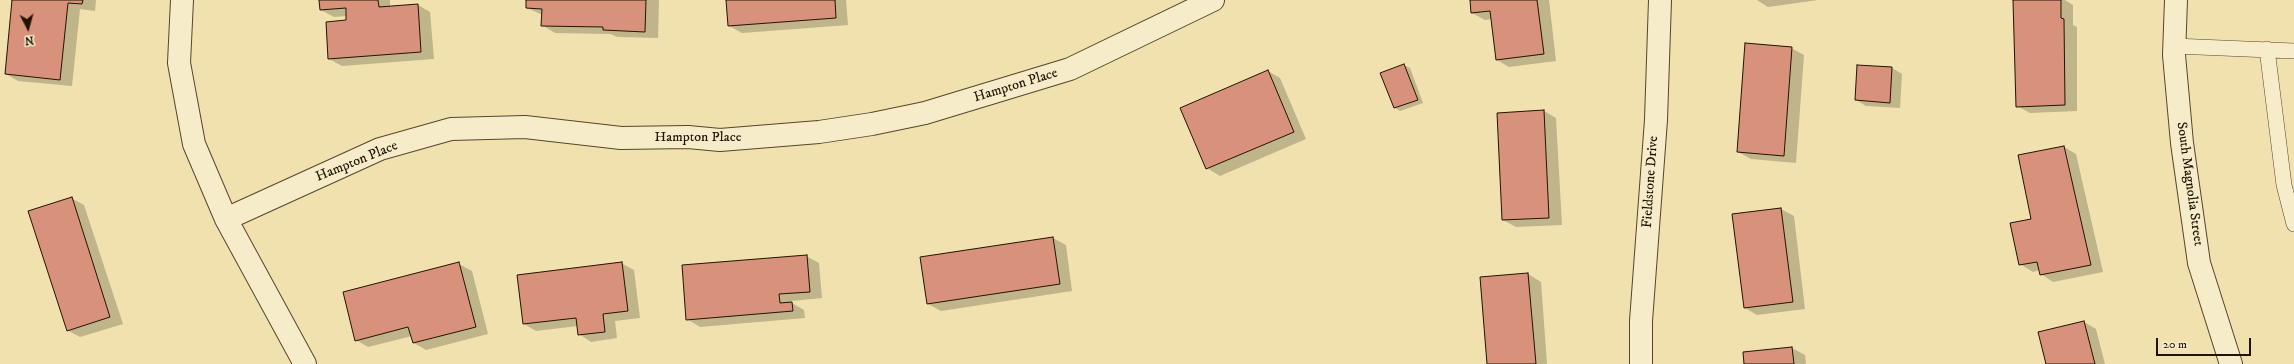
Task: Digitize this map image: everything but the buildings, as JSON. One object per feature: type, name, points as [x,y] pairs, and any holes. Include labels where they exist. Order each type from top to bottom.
[{"type":"street","points":[[182,0],[179,63],[194,144],[226,219],[305,364]]},
{"type":"street","name":"Hampton Place","points":[[226,219],[380,149],[451,129],[525,128],[621,138],[688,137],[720,140],[819,132],[925,114],[1070,69],[1213,0]]},
{"type":"street","name":"Fieldstone Drive","points":[[1641,364],[1641,321],[1656,120],[1660,0]]},
{"type":"street","name":"South Magnolia Street","points":[[2176,0],[2174,46],[2182,143],[2199,263],[2231,364]]},
{"type":"lane","points":[[2174,46],[2294,51]]},
{"type":"lane","points":[[2267,49],[2284,185],[2294,224]]}]
